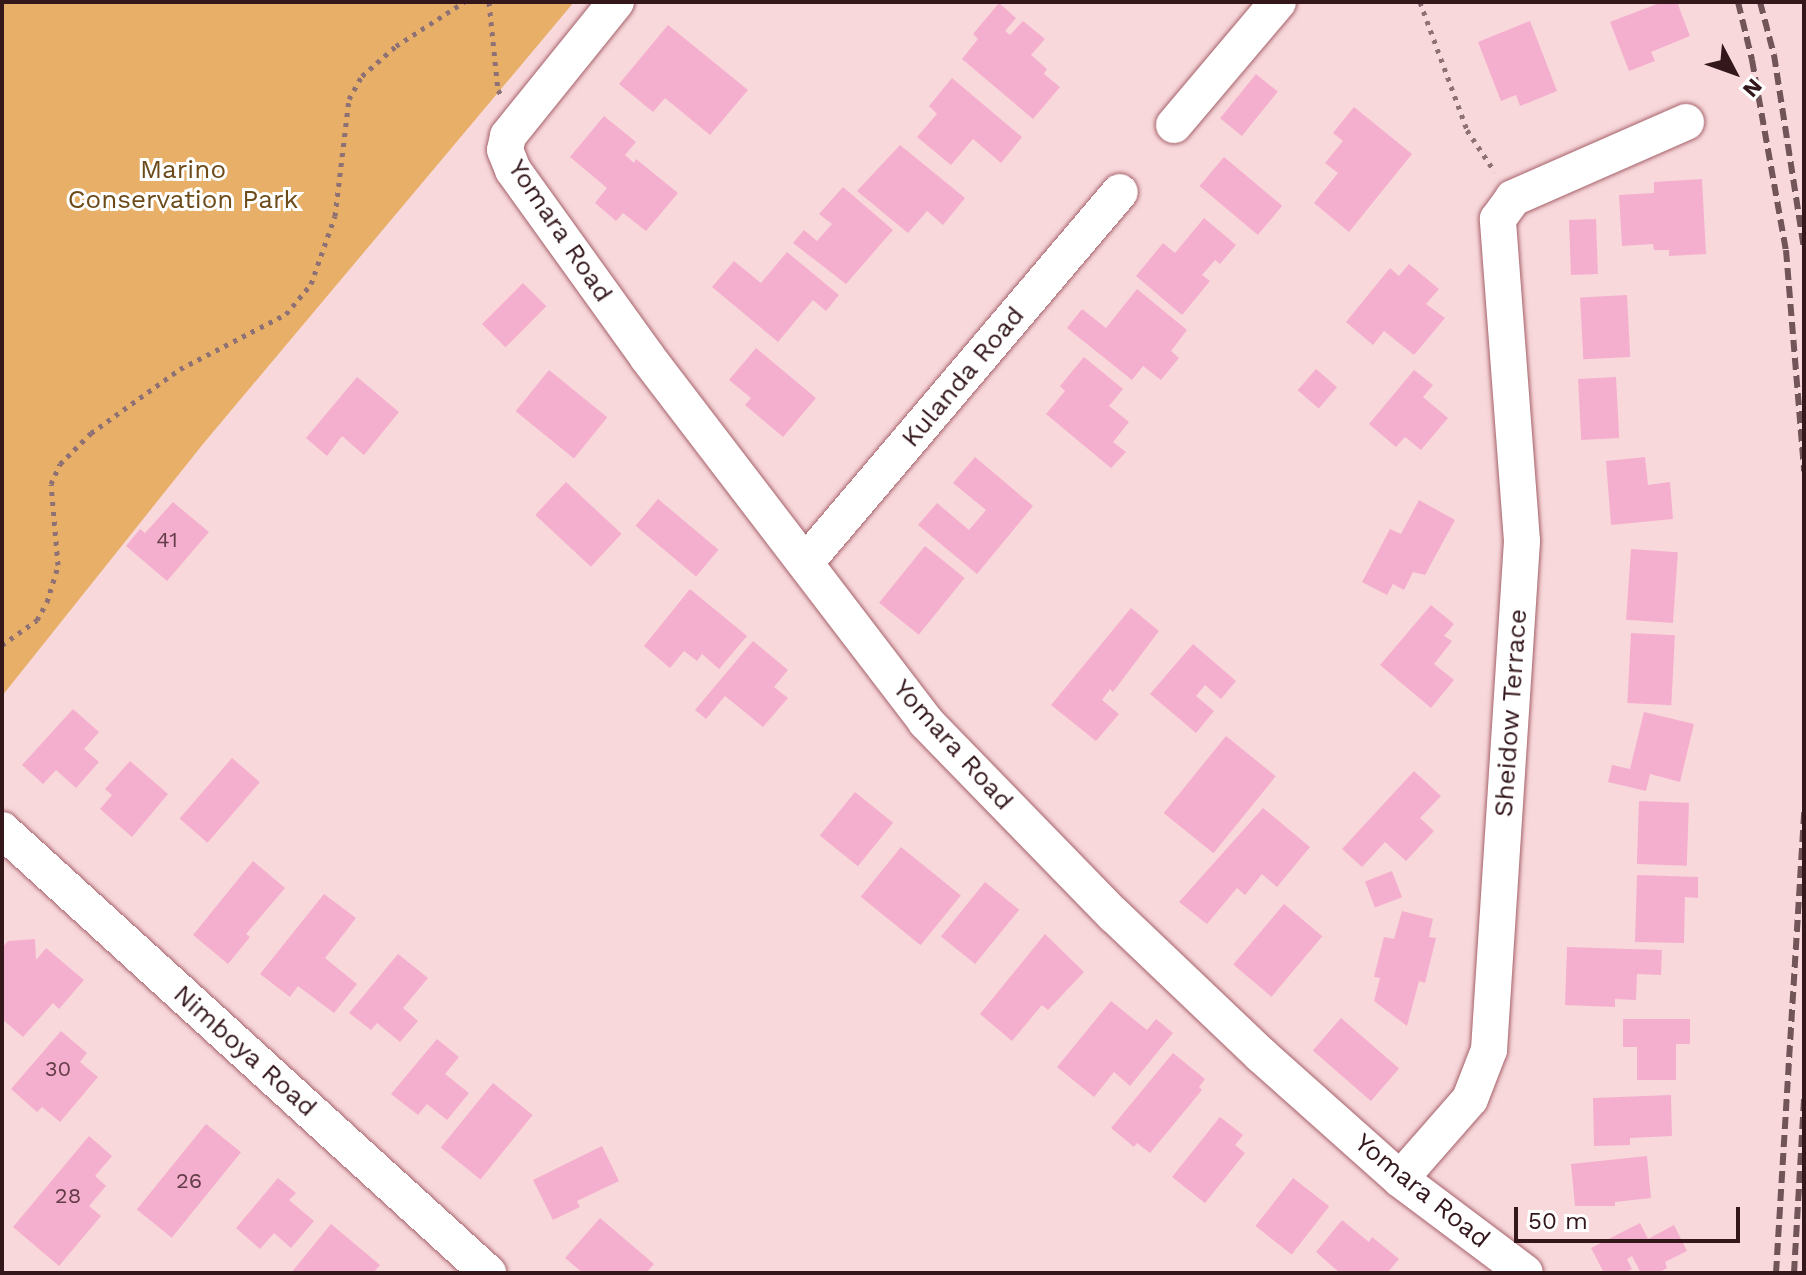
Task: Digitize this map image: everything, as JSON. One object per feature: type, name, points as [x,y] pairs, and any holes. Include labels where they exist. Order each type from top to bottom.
[{"type":"street","points":[[518,120],[616,2]]},
{"type":"street","points":[[1174,125],[1278,2]]},
{"type":"street","name":"Yomara Road","points":[[518,120],[508,136],[505,150],[513,170],[648,358],[926,722],[1114,915],[1261,1055],[1400,1179],[1525,1273]]},
{"type":"street","points":[[1506,208],[1686,122]]},
{"type":"street","name":"Kulanda Road","points":[[806,562],[1120,192]]},
{"type":"street","name":"Sheidow Terrace","points":[[1400,1179],[1470,1099],[1489,1050],[1522,541],[1506,208]]},
{"type":"street","name":"Nimboya Road","points":[[2,830],[488,1273]]},
{"type":"path","points":[[2,645],[37,620],[47,602],[58,565],[51,484],[60,464],[91,433],[180,369],[286,314],[311,284],[335,216],[349,99],[362,76],[396,46],[464,2]]},
{"type":"path","points":[[489,2],[498,90],[518,120]]},
{"type":"path","points":[[1420,2],[1467,130],[1506,208]]},
{"type":"green space","name":"Marino Conservation Park","points":[[2,2],[574,2],[203,444],[2,696]]},
{"type":"building","points":[[1662,2],[1677,2],[1690,36],[1651,52],[1655,61],[1629,71],[1610,22]]},
{"type":"building","points":[[999,3],[1016,18],[1005,31],[1010,35],[1023,21],[1045,39],[1031,55],[1047,69],[1044,74],[1060,87],[1033,119],[962,59],[978,39],[973,34]]},
{"type":"building","points":[[1530,21],[1557,91],[1520,106],[1516,95],[1501,101],[1478,42]]},
{"type":"building","points":[[668,25],[748,90],[710,135],[665,98],[653,112],[619,84]]},
{"type":"building","points":[[1256,74],[1278,92],[1242,136],[1220,118]]},
{"type":"building","points":[[952,78],[1022,137],[1001,163],[973,139],[951,165],[917,137],[937,114],[929,106]]},
{"type":"building","points":[[1354,107],[1412,154],[1349,232],[1314,203],[1338,173],[1325,163],[1343,141],[1333,133]]},
{"type":"building","points":[[604,116],[636,142],[625,155],[634,163],[636,159],[678,193],[646,231],[623,213],[616,221],[595,203],[607,188],[570,157]]},
{"type":"building","points":[[900,145],[965,198],[943,225],[927,211],[908,233],[857,191]]},
{"type":"building","points":[[1224,157],[1282,206],[1258,235],[1200,186]]},
{"type":"building","points":[[1702,179],[1706,254],[1669,256],[1669,250],[1654,250],[1653,244],[1622,246],[1619,195],[1654,193],[1654,182]]},
{"type":"building","points":[[843,187],[893,230],[846,284],[793,243],[804,230],[817,241],[832,224],[819,214]]},
{"type":"building","points":[[1204,218],[1236,245],[1220,264],[1215,260],[1202,275],[1210,281],[1182,315],[1136,276],[1163,243],[1175,253]]},
{"type":"building","points":[[1596,219],[1598,274],[1571,275],[1569,220]]},
{"type":"building","points":[[787,252],[839,295],[826,311],[813,300],[778,342],[712,287],[734,261],[761,283]]},
{"type":"building","points":[[1409,264],[1439,289],[1426,304],[1445,318],[1414,355],[1384,331],[1373,345],[1346,322],[1390,268],[1399,276]]},
{"type":"building","points":[[523,283],[546,306],[505,347],[482,324]]},
{"type":"building","points":[[1137,289],[1187,330],[1171,351],[1179,358],[1161,380],[1143,366],[1132,380],[1067,328],[1082,309],[1106,328]]},
{"type":"building","points":[[1627,295],[1630,357],[1583,359],[1580,297]]},
{"type":"building","points":[[756,348],[816,398],[783,437],[745,405],[751,398],[729,380]]},
{"type":"building","points":[[1084,357],[1123,389],[1109,406],[1129,422],[1113,442],[1126,452],[1111,468],[1046,414],[1065,391],[1060,386]]},
{"type":"building","points":[[1316,369],[1337,387],[1319,409],[1298,390]]},
{"type":"building","points":[[549,370],[607,417],[574,458],[516,411]]},
{"type":"building","points":[[1414,370],[1433,385],[1423,397],[1448,418],[1421,450],[1405,437],[1396,447],[1369,424]]},
{"type":"building","points":[[357,377],[399,412],[364,455],[342,436],[327,456],[306,438]]},
{"type":"building","points":[[1616,377],[1619,438],[1581,440],[1578,379]]},
{"type":"building","points":[[975,457],[1033,506],[977,574],[918,525],[937,503],[969,530],[986,510],[953,483]]},
{"type":"building","points":[[1645,457],[1648,485],[1670,482],[1673,519],[1611,525],[1606,461]]},
{"type":"building","points":[[566,482],[622,534],[591,567],[535,515]]},
{"type":"building","points":[[658,499],[719,550],[696,577],[636,526]]},
{"type":"building","points":[[1419,500],[1455,520],[1425,575],[1413,572],[1404,590],[1393,584],[1387,595],[1362,582],[1390,529],[1401,534]]},
{"type":"building","points":[[173,502],[209,532],[167,581],[126,546],[140,529],[145,533]]},
{"type":"building","points":[[925,546],[965,578],[919,635],[879,603]]},
{"type":"building","points":[[1631,549],[1678,552],[1673,623],[1626,620]]},
{"type":"building","points":[[690,589],[747,636],[719,669],[702,654],[697,661],[684,651],[670,668],[644,646]]},
{"type":"building","points":[[1431,605],[1454,624],[1444,636],[1452,641],[1434,664],[1454,680],[1431,708],[1380,665]]},
{"type":"building","points":[[1131,608],[1159,631],[1113,692],[1110,689],[1102,700],[1119,714],[1096,741],[1051,705]]},
{"type":"building","points":[[1631,633],[1675,635],[1671,705],[1627,703]]},
{"type":"building","points":[[753,641],[788,670],[774,687],[788,698],[763,727],[725,696],[706,719],[695,710]]},
{"type":"building","points":[[1193,644],[1236,681],[1221,699],[1205,685],[1196,696],[1214,711],[1196,733],[1150,694]]},
{"type":"building","points":[[73,709],[99,732],[84,749],[99,762],[76,788],[56,770],[43,784],[22,765]]},
{"type":"building","points":[[1644,712],[1694,724],[1680,782],[1650,774],[1646,791],[1608,782],[1612,765],[1630,769]]},
{"type":"building","points":[[1226,736],[1276,776],[1213,853],[1164,813]]},
{"type":"building","points":[[232,758],[260,782],[207,843],[180,818]]},
{"type":"building","points":[[130,761],[168,794],[132,837],[100,809],[112,795],[105,789]]},
{"type":"building","points":[[1414,771],[1441,796],[1420,818],[1434,831],[1406,861],[1385,842],[1362,867],[1342,849]]},
{"type":"building","points":[[855,792],[893,823],[858,866],[820,836]]},
{"type":"building","points":[[1639,801],[1689,803],[1687,866],[1637,864]]},
{"type":"building","points":[[1263,808],[1310,847],[1277,887],[1262,874],[1245,895],[1237,888],[1207,924],[1179,902]]},
{"type":"building","points":[[901,847],[961,895],[921,945],[861,897]]},
{"type":"building","points":[[253,861],[285,888],[246,934],[250,937],[228,964],[193,935]]},
{"type":"building","points":[[1392,871],[1402,897],[1375,908],[1365,881]]},
{"type":"building","points":[[1637,875],[1698,877],[1698,898],[1685,897],[1684,943],[1635,942]]},
{"type":"building","points":[[985,882],[1019,910],[975,964],[941,936]]},
{"type":"building","points":[[324,894],[356,918],[325,958],[357,984],[334,1013],[298,986],[290,997],[260,974]]},
{"type":"building","points":[[1284,904],[1322,936],[1272,997],[1233,965]]},
{"type":"building","points":[[1402,911],[1433,919],[1429,937],[1436,938],[1425,983],[1419,981],[1407,1026],[1374,1001],[1380,978],[1374,977],[1384,937],[1394,939]]},
{"type":"building","points":[[1045,934],[1084,972],[1048,1010],[1042,1005],[1012,1041],[980,1014]]},
{"type":"building","points":[[35,939],[36,960],[46,948],[84,980],[59,1009],[53,1003],[23,1037],[2,1019],[2,948],[8,941]]},
{"type":"building","points":[[1567,947],[1662,950],[1661,975],[1637,974],[1636,1000],[1615,999],[1615,1007],[1565,1005]]},
{"type":"building","points":[[398,954],[428,978],[403,1008],[418,1021],[400,1042],[377,1023],[371,1030],[349,1013]]},
{"type":"building","points":[[1111,1001],[1147,1030],[1156,1019],[1173,1033],[1130,1086],[1114,1072],[1094,1097],[1057,1067]]},
{"type":"building","points":[[1341,1018],[1399,1069],[1371,1101],[1313,1050]]},
{"type":"building","points":[[1623,1019],[1690,1019],[1690,1044],[1676,1044],[1676,1080],[1637,1080],[1637,1047],[1623,1047]]},
{"type":"building","points":[[61,1031],[87,1053],[80,1062],[98,1077],[60,1122],[42,1107],[37,1112],[11,1089]]},
{"type":"building","points":[[437,1039],[459,1057],[445,1074],[469,1093],[447,1120],[427,1104],[418,1115],[391,1094]]},
{"type":"building","points":[[1173,1053],[1205,1079],[1199,1087],[1202,1090],[1150,1153],[1137,1143],[1134,1147],[1111,1128]]},
{"type":"building","points":[[493,1083],[533,1115],[480,1180],[441,1148]]},
{"type":"building","points":[[1671,1095],[1672,1136],[1630,1138],[1630,1145],[1594,1146],[1593,1098]]},
{"type":"building","points":[[1220,1117],[1243,1135],[1235,1145],[1245,1153],[1205,1203],[1172,1177]]},
{"type":"building","points":[[206,1124],[241,1152],[172,1238],[137,1209]]},
{"type":"building","points":[[89,1136],[112,1156],[95,1176],[106,1186],[89,1206],[101,1216],[59,1266],[13,1227]]},
{"type":"building","points":[[602,1146],[619,1181],[577,1201],[580,1207],[553,1220],[533,1180]]},
{"type":"building","points":[[1647,1156],[1651,1198],[1615,1202],[1615,1206],[1575,1206],[1571,1164]]},
{"type":"building","points":[[278,1178],[296,1193],[289,1200],[314,1221],[291,1248],[274,1233],[260,1249],[236,1228]]},
{"type":"building","points":[[1293,1178],[1329,1206],[1292,1254],[1255,1226]]},
{"type":"building","points":[[600,1218],[654,1264],[646,1273],[583,1273],[565,1258]]},
{"type":"building","points":[[1342,1220],[1369,1242],[1372,1237],[1399,1259],[1387,1273],[1340,1273],[1316,1252]]},
{"type":"building","points":[[1640,1223],[1648,1239],[1674,1225],[1687,1251],[1665,1262],[1667,1268],[1658,1273],[1641,1273],[1632,1256],[1627,1259],[1632,1269],[1624,1273],[1604,1273],[1591,1248]]},
{"type":"building","points":[[331,1224],[380,1265],[373,1273],[291,1273]]},
{"type":"railway","points":[[1738,2],[1752,60],[1786,250],[1804,471]]},
{"type":"railway","points":[[1760,2],[1774,55],[1804,248]]},
{"type":"railway","points":[[1776,1273],[1804,809]]},
{"type":"railway","points":[[1794,1273],[1804,1098]]}]
